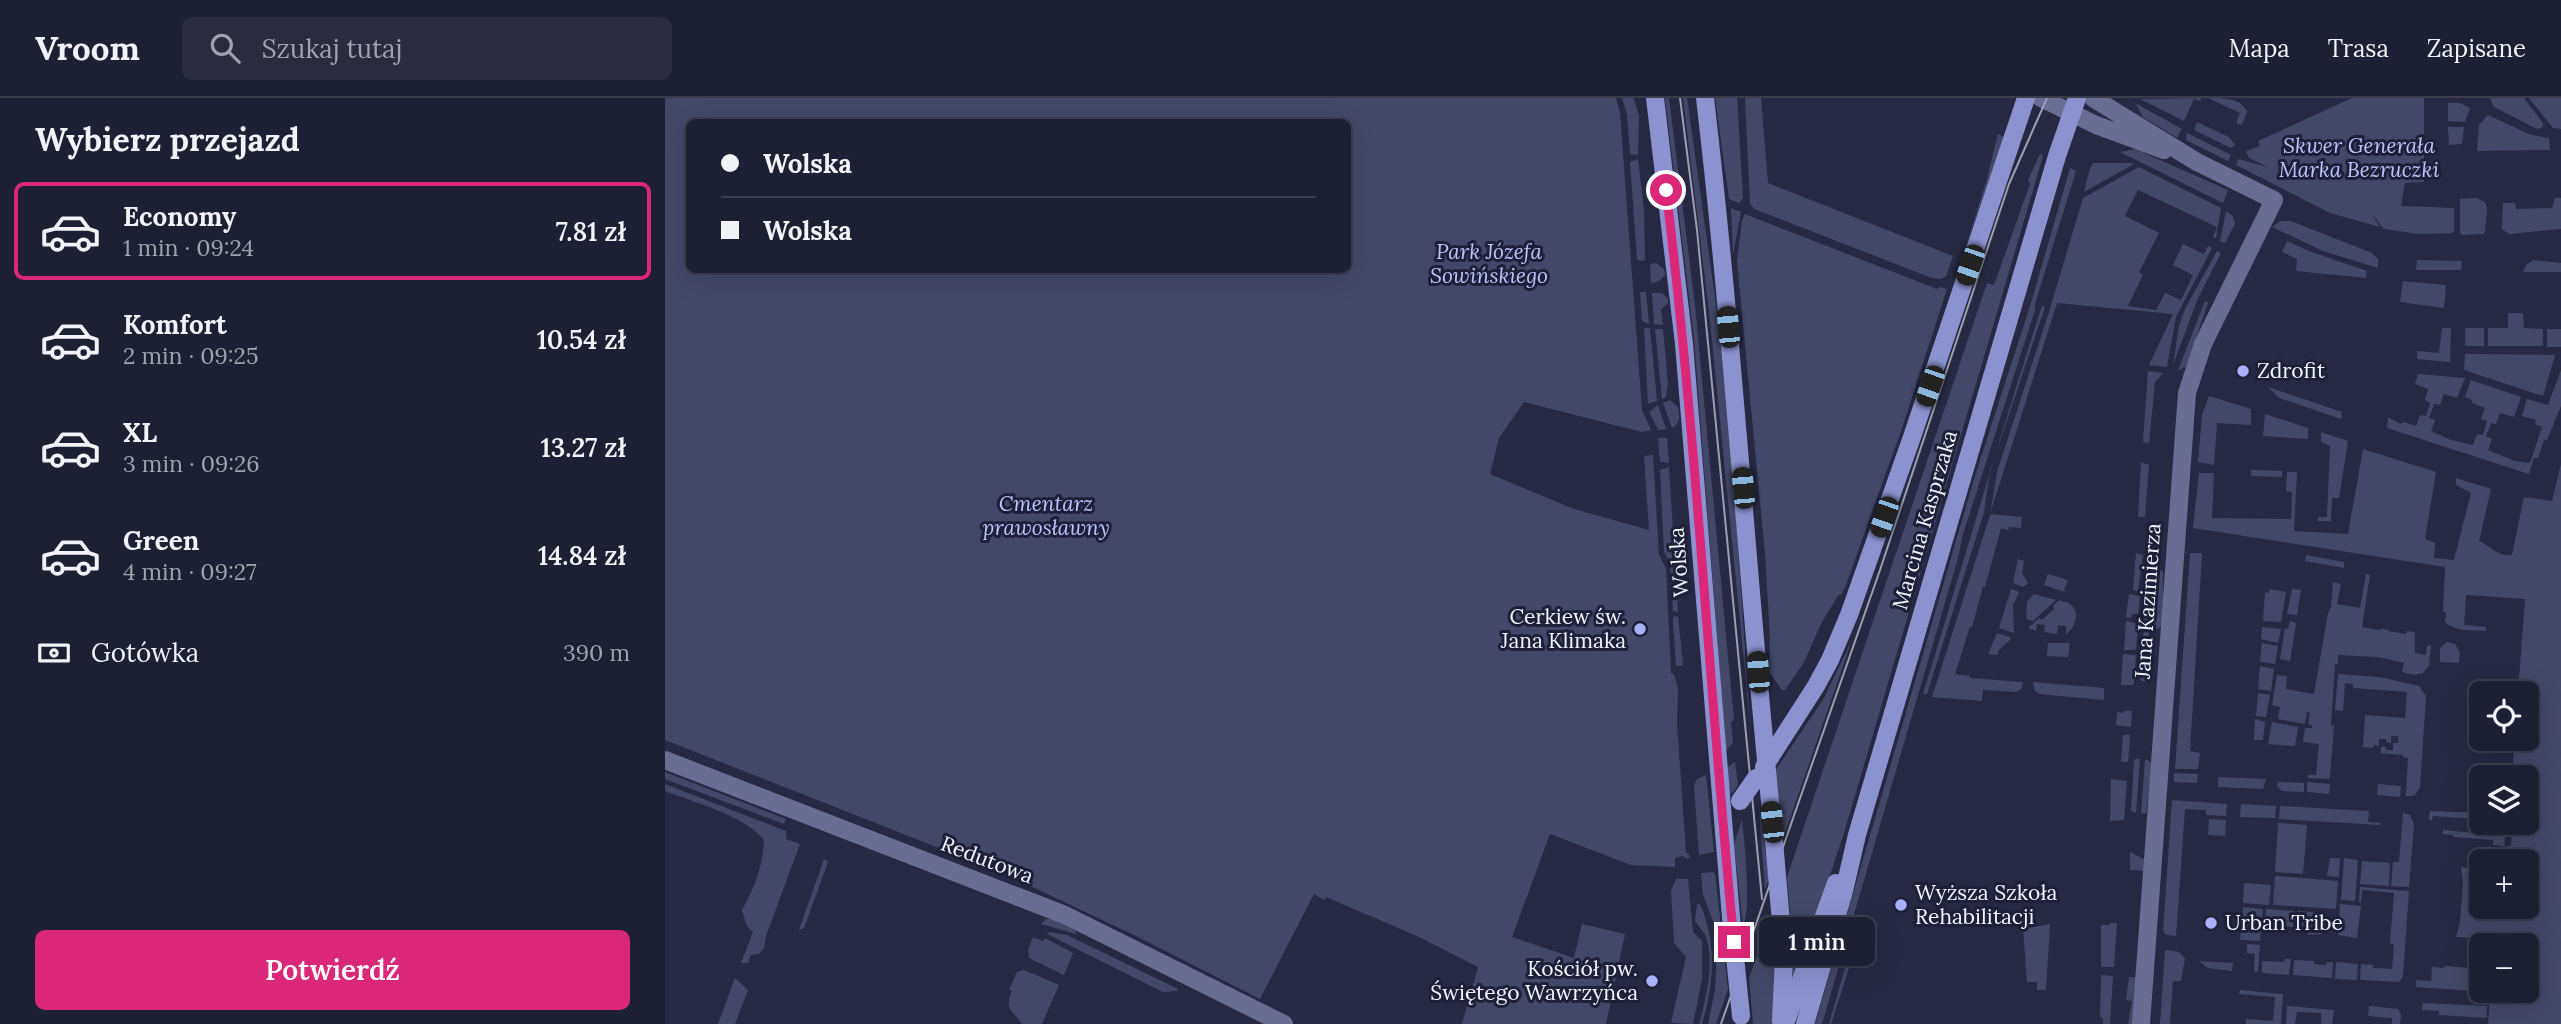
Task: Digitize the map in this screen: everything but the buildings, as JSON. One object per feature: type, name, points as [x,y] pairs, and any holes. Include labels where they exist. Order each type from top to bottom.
[{"type":"main road","name":"Wolska","points":[[1655,98],[1686,368],[1723,834],[1741,1020]]},
{"type":"main road","points":[[1705,98],[1721,246],[1761,771],[1774,841],[1784,957],[1783,1024]]},
{"type":"main road","name":"Marcina Kasprzaka","points":[[1723,834],[1740,801],[1823,675],[1849,615],[1909,448],[2026,98]]},
{"type":"main road","name":"Marcina Kasprzaka","points":[[1857,835],[1964,468],[2074,106]]},
{"type":"main road","points":[[1783,1024],[1832,892],[1857,835]]},
{"type":"main road","points":[[1805,1024],[1845,891],[1857,835]]},
{"type":"street","points":[[2041,98],[2074,106],[2096,125],[2197,162]]},
{"type":"street","points":[[2093,98],[2197,162]]},
{"type":"street","name":"Jana Kazimierza","points":[[2141,1024],[2187,393],[2200,352],[2274,200],[2197,162]]},
{"type":"street","name":"Redutowa","points":[[665,760],[1065,915],[1284,1024]]},
{"type":"green space","name":"Cmentarz prawosławny","points":[[665,98],[1616,98],[1620,113],[1642,410],[1651,430],[1642,432],[1524,402],[1499,438],[1490,474],[1574,509],[1649,530],[1644,456],[1653,455],[1659,555],[1666,568],[1671,673],[1674,674],[1678,689],[1677,724],[1686,852],[1690,856],[1688,859],[1682,856],[1675,858],[1675,867],[1631,865],[1550,834],[1512,937],[1574,958],[1582,924],[1625,934],[1606,1024],[1462,1024],[1478,967],[1417,936],[1314,894],[1260,999],[1005,874],[665,740]]},
{"type":"green space","points":[[1622,98],[1634,98],[1639,117],[1638,155],[1630,154],[1627,115]]},
{"type":"green space","points":[[1665,98],[1669,98],[1695,305],[1734,720],[1731,722],[1733,742],[1726,751],[1694,339]]},
{"type":"green space","points":[[1683,98],[1687,98],[1721,340],[1750,722],[1710,320]]},
{"type":"green space","points":[[1715,98],[1737,98],[1743,198],[1739,203],[1729,199]]},
{"type":"green space","points":[[1745,98],[1761,98],[1768,183],[1953,256],[1946,276],[1941,279],[1932,278],[1754,209],[1750,203]]},
{"type":"green space","points":[[2201,98],[2200,101],[2194,99],[2184,121],[2140,99]]},
{"type":"green space","points":[[2208,98],[2237,101],[2245,107],[2247,112],[2242,125],[2236,123],[2240,113]]},
{"type":"green space","name":"Skwer Generała Marka Bezruczki","points":[[2352,98],[2424,98],[2424,182],[2405,183],[2401,206],[2454,208],[2452,233],[2419,234],[2384,229],[2371,213],[2380,227],[2330,213],[2236,165],[2238,159],[2268,167],[2249,158],[2246,151],[2260,146],[2258,141]]},
{"type":"green space","points":[[2490,98],[2524,98],[2543,123],[2543,127],[2537,129],[2494,107]]},
{"type":"green space","points":[[2529,98],[2561,98],[2561,129],[2553,128]]},
{"type":"green space","points":[[2135,103],[2182,129],[2177,138],[2143,117]]},
{"type":"green space","points":[[2448,103],[2460,103],[2470,108],[2465,122],[2448,121]]},
{"type":"green space","points":[[2488,115],[2531,135],[2549,138],[2550,150],[2477,151],[2479,125]]},
{"type":"green space","points":[[2197,122],[2229,137],[2235,145],[2231,148],[2194,130]]},
{"type":"green space","points":[[2448,127],[2464,127],[2462,144],[2449,145]]},
{"type":"green space","points":[[2187,133],[2231,155],[2228,161],[2186,140]]},
{"type":"green space","points":[[1998,134],[2004,137],[1965,248],[1986,182]]},
{"type":"green space","points":[[2135,149],[2228,190],[2223,203],[2120,152]]},
{"type":"green space","points":[[2040,154],[2043,156],[1844,833],[1791,992],[1787,877],[1987,283],[1994,285],[2030,184],[2028,180]]},
{"type":"green space","points":[[1638,159],[1644,210],[1645,260],[1640,261],[1637,259],[1630,162]]},
{"type":"green space","points":[[2093,163],[2131,163],[2134,164],[2084,192]]},
{"type":"green space","points":[[2139,167],[2221,208],[2216,238],[2213,237],[2217,227],[2138,190],[2125,216],[2159,233],[2139,272],[2143,275],[2128,306],[2156,310],[2165,293],[2181,300],[2193,275],[2173,265],[2183,244],[2204,254],[2208,246],[2212,248],[2176,317],[2167,367],[2149,365],[2173,314],[2057,303],[1990,513],[1997,472],[2083,198]]},
{"type":"green space","points":[[2070,168],[2076,171],[2035,310],[1963,534],[1822,1024],[1815,1024],[1975,476],[2031,303]]},
{"type":"green space","points":[[2477,198],[2485,202],[2487,208],[2485,232],[2462,235],[2460,199]]},
{"type":"green space","points":[[2555,198],[2561,198],[2561,229],[2509,234],[2502,229],[2503,203],[2515,203],[2516,209],[2552,208]]},
{"type":"green space","points":[[1731,208],[1741,212],[1733,255]]},
{"type":"green space","points":[[2226,211],[2233,216],[2235,224],[2225,243],[2220,241]]},
{"type":"green space","points":[[1745,214],[1937,289],[1947,289],[1903,425],[1846,585],[1822,622],[1803,664],[1785,690],[1782,690],[1769,672],[1770,637],[1765,554],[1737,261]]},
{"type":"green space","points":[[2280,221],[2291,221],[2372,253],[2378,259],[2378,268],[2323,251],[2272,227]]},
{"type":"green space","points":[[2287,241],[2367,271],[2366,278],[2296,271],[2297,259],[2282,252]]},
{"type":"green space","points":[[2217,251],[2221,253],[2198,298],[2173,365],[2179,326],[2185,309]]},
{"type":"green space","points":[[2417,260],[2462,261],[2461,270],[2416,270]]},
{"type":"green space","points":[[2533,260],[2561,263],[2561,272],[2523,272],[2526,265]]},
{"type":"green space","points":[[1656,263],[1664,269],[1665,275],[1659,281],[1651,283],[1650,264]]},
{"type":"green space","points":[[2403,281],[2446,285],[2444,308],[2400,302]]},
{"type":"green space","points":[[1640,292],[1646,292],[1649,324],[1642,321]]},
{"type":"green space","points":[[1652,293],[1662,293],[1668,299],[1668,303],[1661,309],[1663,325],[1654,324]]},
{"type":"green space","points":[[2205,301],[2208,303],[2186,367],[2178,370]]},
{"type":"green space","points":[[2042,306],[2045,307],[1994,458],[2026,354]]},
{"type":"green space","points":[[2508,313],[2523,313],[2524,328],[2543,329],[2543,346],[2488,346],[2488,328],[2508,328]]},
{"type":"green space","points":[[1644,328],[1650,328],[1657,401],[1648,404]]},
{"type":"green space","points":[[2442,328],[2451,328],[2450,362],[2417,359],[2417,351],[2439,353]]},
{"type":"green space","points":[[2465,328],[2484,328],[2484,346],[2465,346]]},
{"type":"green space","points":[[1655,329],[1663,329],[1668,384],[1666,397],[1662,399]]},
{"type":"green space","points":[[2547,329],[2561,329],[2561,347],[2547,347]]},
{"type":"green space","points":[[2465,354],[2555,355],[2543,396],[2464,370]]},
{"type":"green space","points":[[2561,370],[2561,406],[2538,458],[2534,458],[2529,474],[2387,428],[2388,417],[2401,424],[2403,422],[2416,426],[2420,415],[2426,416],[2430,403],[2425,400],[2428,389],[2415,384],[2418,374],[2465,378],[2457,398],[2444,394],[2440,405],[2434,404],[2429,418],[2435,420],[2431,431],[2451,440],[2473,445],[2477,434],[2483,435],[2487,421],[2481,419],[2485,408],[2465,397],[2471,380],[2521,397],[2514,417],[2500,413],[2496,424],[2491,423],[2486,436],[2492,439],[2488,450],[2515,461],[2530,463],[2542,427],[2535,424],[2536,420],[2522,416],[2527,399],[2548,405]]},
{"type":"green space","points":[[2148,371],[2163,373],[2155,382],[2149,443],[2143,442]]},
{"type":"green space","points":[[2268,387],[2342,412],[2341,419],[2279,398]]},
{"type":"green space","points":[[2209,396],[2251,409],[2251,425],[2217,423],[2214,465],[2198,462],[2202,415]]},
{"type":"green space","points":[[1670,400],[1678,407],[1679,413],[1678,422],[1672,428],[1663,403]]},
{"type":"green space","points":[[1658,405],[1666,429],[1658,430],[1649,412]]},
{"type":"green space","points":[[2265,414],[2308,428],[2308,439],[2263,436]]},
{"type":"green space","points":[[2321,432],[2348,441],[2339,498],[2332,498],[2331,521],[2318,521],[2318,517],[2327,517],[2330,446],[2321,442]]},
{"type":"green space","points":[[1658,438],[1667,438],[1669,463],[1660,462]]},
{"type":"green space","points":[[2363,449],[2436,472],[2425,539],[2435,543],[2434,558],[2454,560],[2471,493],[2456,485],[2456,478],[2491,489],[2479,541],[2499,553],[2512,555],[2524,497],[2552,501],[2561,464],[2561,1024],[2488,1024],[2489,1003],[2539,1003],[2539,933],[2469,933],[2469,937],[2456,937],[2463,882],[2461,867],[2469,869],[2469,919],[2539,919],[2539,849],[2507,849],[2507,846],[2511,846],[2512,835],[2539,835],[2539,765],[2513,765],[2514,751],[2539,751],[2539,681],[2519,681],[2525,599],[2466,595],[2464,625],[2486,627],[2486,631],[2459,629],[2445,622],[2445,567],[2193,528],[2199,473],[2214,473],[2212,518],[2291,519],[2292,492],[2286,491],[2287,472],[2297,472],[2294,531],[2348,534]]},
{"type":"green space","points":[[2141,462],[2149,465],[2145,517],[2138,517]]},
{"type":"green space","points":[[1669,467],[1678,612],[1673,611],[1670,562],[1664,552],[1660,470]]},
{"type":"green space","points":[[2251,470],[2282,471],[2282,477],[2251,476]]},
{"type":"green space","points":[[1990,474],[1984,512],[1927,694],[1923,694],[1938,645]]},
{"type":"green space","points":[[1990,515],[2022,517],[2021,528],[2001,528],[1985,587],[1955,674],[1970,678],[2023,682],[2022,688],[2016,692],[1983,690],[1982,701],[1932,697]]},
{"type":"green space","points":[[2136,553],[2143,555],[2138,591],[2133,590]]},
{"type":"green space","points":[[2190,553],[2202,553],[2190,751],[2200,753],[2198,769],[2175,769]]},
{"type":"green space","points":[[2306,555],[2344,562],[2344,568],[2305,561]]},
{"type":"green space","points":[[2018,559],[2024,561],[2022,573],[2028,583],[2023,587],[2013,583]]},
{"type":"green space","points":[[2150,570],[2153,570],[2149,628],[2144,626]]},
{"type":"green space","points":[[2158,570],[2163,571],[2163,624],[2154,629]]},
{"type":"green space","points":[[2048,574],[2068,580],[2065,592],[2044,585]]},
{"type":"green space","points":[[2366,574],[2370,575],[2362,627],[2379,630],[2384,628],[2406,634],[2407,631],[2415,632],[2415,653],[2426,655],[2427,646],[2431,645],[2429,666],[2423,673],[2414,675],[2402,672],[2404,663],[2379,657],[2338,655],[2338,664],[2335,664],[2330,776],[2329,779],[2308,778],[2308,775],[2316,775],[2319,744],[2303,742],[2305,728],[2312,728],[2312,725],[2308,724],[2310,713],[2307,712],[2305,724],[2278,719],[2280,707],[2272,705],[2277,675],[2287,676],[2286,689],[2314,694],[2331,607],[2333,582],[2341,584],[2337,604],[2360,608]]},
{"type":"green space","points":[[2011,589],[2019,592],[2013,603],[2014,633],[1999,628]]},
{"type":"green space","points":[[2270,589],[2286,592],[2281,622],[2263,621],[2265,592],[2269,593]]},
{"type":"green space","points":[[2292,589],[2301,590],[2297,615],[2287,614]]},
{"type":"green space","points":[[2034,594],[2056,600],[2033,621],[2026,619],[2027,602]]},
{"type":"green space","points":[[2129,594],[2140,596],[2138,614],[2132,614],[2131,618],[2126,617]]},
{"type":"green space","points":[[2059,600],[2070,604],[2076,611],[2074,624],[2069,632],[2066,634],[2066,626],[2058,625],[2057,634],[2044,632],[2045,625],[2037,624],[2036,631],[2028,628],[2039,618],[2042,620]]},
{"type":"green space","points":[[1678,616],[1683,665],[1676,666],[1673,617]]},
{"type":"green space","points":[[2126,621],[2138,624],[2136,650],[2124,650]]},
{"type":"green space","points":[[2290,621],[2296,623],[2290,661],[2280,659],[2285,628],[2288,629]]},
{"type":"green space","points":[[2262,627],[2281,629],[2278,643],[2261,639]]},
{"type":"green space","points":[[2145,632],[2149,633],[2145,682],[2140,680]]},
{"type":"green space","points":[[1997,633],[2010,637],[2010,640],[1997,655],[1988,654]]},
{"type":"green space","points":[[1852,640],[1783,839],[1773,774],[1824,698]]},
{"type":"green space","points":[[2447,642],[2455,644],[2460,653],[2459,663],[2440,662],[2440,648]]},
{"type":"green space","points":[[2048,643],[2070,643],[2068,657],[2047,656]]},
{"type":"green space","points":[[2262,643],[2278,646],[2275,664],[2260,662]]},
{"type":"green space","points":[[2123,654],[2136,655],[2132,685],[2121,685]]},
{"type":"green space","points":[[2260,666],[2274,669],[2271,691],[2258,689]]},
{"type":"green space","points":[[2338,674],[2379,677],[2419,686],[2426,696],[2420,788],[2414,796],[2406,796],[2408,758],[2381,753],[2381,747],[2393,750],[2393,743],[2398,743],[2398,736],[2391,736],[2391,743],[2386,742],[2386,739],[2379,739],[2379,746],[2363,747],[2365,715],[2405,718],[2407,692],[2353,688],[2353,684],[2345,683],[2343,711],[2335,710]]},
{"type":"green space","points":[[2033,682],[2104,688],[2104,700],[2039,694],[2034,690]]},
{"type":"green space","points":[[2258,693],[2270,695],[2266,717],[2256,716]]},
{"type":"green space","points":[[2132,711],[2131,727],[2116,725],[2117,712]]},
{"type":"green space","points":[[2255,719],[2265,722],[2263,740],[2254,740]]},
{"type":"green space","points":[[2272,722],[2298,727],[2295,746],[2268,744]]},
{"type":"green space","points":[[2123,735],[2130,735],[2128,762],[2121,762]]},
{"type":"green space","points":[[2136,759],[2140,759],[2136,813],[2131,811]]},
{"type":"green space","points":[[2145,760],[2153,765],[2146,814],[2141,813]]},
{"type":"green space","points":[[1735,762],[1738,785],[1731,795],[1726,768]]},
{"type":"green space","points":[[665,772],[786,819],[784,824],[665,779]]},
{"type":"green space","points":[[2174,773],[2198,774],[2197,783],[2174,782]]},
{"type":"green space","points":[[1706,775],[1714,852],[1699,855],[1694,785],[1697,779]]},
{"type":"green space","points":[[2218,777],[2266,779],[2263,789],[2218,787]]},
{"type":"green space","points":[[2111,779],[2127,781],[2124,820],[2110,821]]},
{"type":"green space","points":[[2278,782],[2304,783],[2304,792],[2282,791],[2277,786]]},
{"type":"green space","points":[[2307,782],[2330,784],[2329,794],[2307,792]]},
{"type":"green space","points":[[665,784],[786,831],[786,839],[800,844],[764,948],[759,954],[751,955],[748,963],[741,963],[753,932],[747,926],[742,910],[757,876],[764,840],[744,823],[732,817],[665,791]]},
{"type":"green space","points":[[2378,784],[2401,786],[2400,797],[2377,795]]},
{"type":"green space","points":[[1758,796],[1769,879],[1765,889],[1764,876]]},
{"type":"green space","points":[[2172,800],[2227,804],[2226,816],[2206,815],[2206,810],[2185,809],[2176,936],[2166,935],[2163,931]]},
{"type":"green space","points":[[2241,804],[2276,806],[2275,818],[2240,817]]},
{"type":"green space","points":[[2280,806],[2369,811],[2368,822],[2381,823],[2279,819]]},
{"type":"green space","points":[[2430,811],[2469,813],[2469,818],[2433,816],[2432,820],[2429,820]]},
{"type":"green space","points":[[2403,813],[2410,815],[2414,824],[2409,887],[2391,886],[2393,862],[2399,862]]},
{"type":"green space","points":[[1742,819],[1747,891],[1743,926],[1734,844]]},
{"type":"green space","points":[[2209,819],[2226,820],[2225,836],[2208,835]]},
{"type":"green space","points":[[2278,823],[2307,825],[2303,874],[2275,872]]},
{"type":"green space","points":[[2443,830],[2469,833],[2469,835],[2505,836],[2504,849],[2503,846],[2493,845],[2493,840],[2443,834]]},
{"type":"green space","points":[[2130,852],[2146,860],[2146,871],[2130,870]]},
{"type":"green space","points":[[2330,858],[2340,858],[2339,877],[2327,876]]},
{"type":"green space","points":[[2344,858],[2358,860],[2355,901],[2341,900]]},
{"type":"green space","points":[[824,859],[828,862],[804,928],[799,930]]},
{"type":"green space","points":[[2362,861],[2390,863],[2389,886],[2360,884]]},
{"type":"green space","points":[[1713,872],[1728,989],[1716,1024],[1708,1024],[1715,990],[1717,949],[1714,924],[1703,895],[1701,873]]},
{"type":"green space","points":[[2275,876],[2338,881],[2336,909],[2273,905]]},
{"type":"green space","points":[[1676,879],[1688,879],[1693,932],[1702,941],[1702,979],[1693,1024],[1671,1023],[1686,957],[1674,943],[1671,891]]},
{"type":"green space","points":[[2244,883],[2271,885],[2269,905],[2243,903]]},
{"type":"green space","points":[[2360,887],[2409,891],[2403,976],[2399,982],[2360,980],[2361,964],[2392,969],[2394,944],[2390,944],[2394,893],[2362,890],[2359,902]]},
{"type":"green space","points":[[1697,904],[1700,904],[1709,933],[1712,963],[1702,1024],[1699,1024],[1710,961],[1706,938],[1695,921]]},
{"type":"green space","points":[[2340,904],[2361,906],[2357,938],[2338,935]]},
{"type":"green space","points":[[2243,907],[2263,909],[2260,941],[2240,940]]},
{"type":"green space","points":[[2266,909],[2294,911],[2293,927],[2265,925]]},
{"type":"green space","points":[[2298,911],[2324,913],[2322,934],[2296,932]]},
{"type":"green space","points":[[1861,913],[1858,940],[1829,1024]]},
{"type":"green space","points":[[1772,915],[1776,980],[1772,1024],[1753,1024],[1749,978]]},
{"type":"green space","points":[[1046,919],[1053,919],[1075,929],[1076,934],[1041,924]]},
{"type":"green space","points":[[2117,923],[2114,967],[2101,967],[2101,925]]},
{"type":"green space","points":[[2050,924],[2046,990],[2037,990],[2037,982],[2027,982],[2023,929]]},
{"type":"green space","points":[[1047,934],[1067,935],[1178,989],[1163,992]]},
{"type":"green space","points":[[1033,937],[1043,941],[1045,938],[1073,953],[1064,975],[1029,958],[1028,950]]},
{"type":"green space","points":[[2247,944],[2260,945],[2258,972],[2254,971],[2255,954],[2247,953]]},
{"type":"green space","points":[[2165,950],[2179,952],[2185,958],[2181,981],[2173,981],[2170,1024],[2160,1024]]},
{"type":"green space","points":[[2285,959],[2291,959],[2289,975],[2262,973],[2262,961],[2284,962]]},
{"type":"green space","points":[[2294,960],[2326,965],[2327,962],[2333,962],[2332,978],[2293,975]]},
{"type":"green space","points":[[2199,961],[2233,963],[2232,971],[2208,968]]},
{"type":"green space","points":[[2336,962],[2358,964],[2357,980],[2335,979]]},
{"type":"green space","points":[[2432,967],[2469,968],[2469,991],[2416,987],[2416,980],[2431,981]]},
{"type":"green space","points":[[1024,970],[1059,985],[1042,1024],[1022,1024],[1009,1006],[1012,991],[1009,990],[1017,972]]},
{"type":"green space","points":[[2101,975],[2113,976],[2110,1024],[2103,1024],[2103,1018],[2100,1017]]},
{"type":"green space","points":[[2129,977],[2136,977],[2134,1024],[2128,1024],[2132,1001],[2126,1000]]},
{"type":"green space","points":[[735,978],[748,990],[735,1024],[718,1024]]},
{"type":"green space","points":[[2240,990],[2283,994],[2281,1024],[2246,1024],[2246,1019],[2273,1021],[2275,997],[2239,994]]},
{"type":"green space","points":[[2423,1003],[2487,1006],[2487,1018],[2439,1015],[2439,1011],[2422,1010]]},
{"type":"green space","points":[[2287,1006],[2334,1010],[2332,1024],[2321,1024],[2321,1013],[2297,1012],[2295,1024],[2286,1024]]},
{"type":"green space","points":[[2369,1006],[2398,1009],[2401,1015],[2400,1024],[2392,1024],[2392,1018],[2368,1016]]},
{"type":"tram line","points":[[1680,98],[1697,230],[1762,899]]},
{"type":"tram line","points":[[1721,1024],[1880,570],[2009,184],[2047,98]]},
{"type":"place","name":"Zdrofit","points":[[2243,371]]},
{"type":"place","name":"Cerkiew św. Jana Klimaka","points":[[1640,629]]},
{"type":"place","name":"Wyższa Szkoła Rehabilitacji","points":[[1901,905]]},
{"type":"place","name":"Urban Tribe","points":[[2211,923]]},
{"type":"place","name":"Kościół pw. Świętego Wawrzyńca","points":[[1652,981]]},
{"type":"route","points":[[1666,190],[1686,364],[1717,768],[1734,942]]},
{"type":"park label","name":"Park Józefa Sowińskiego","points":[[1489,264]]}]
